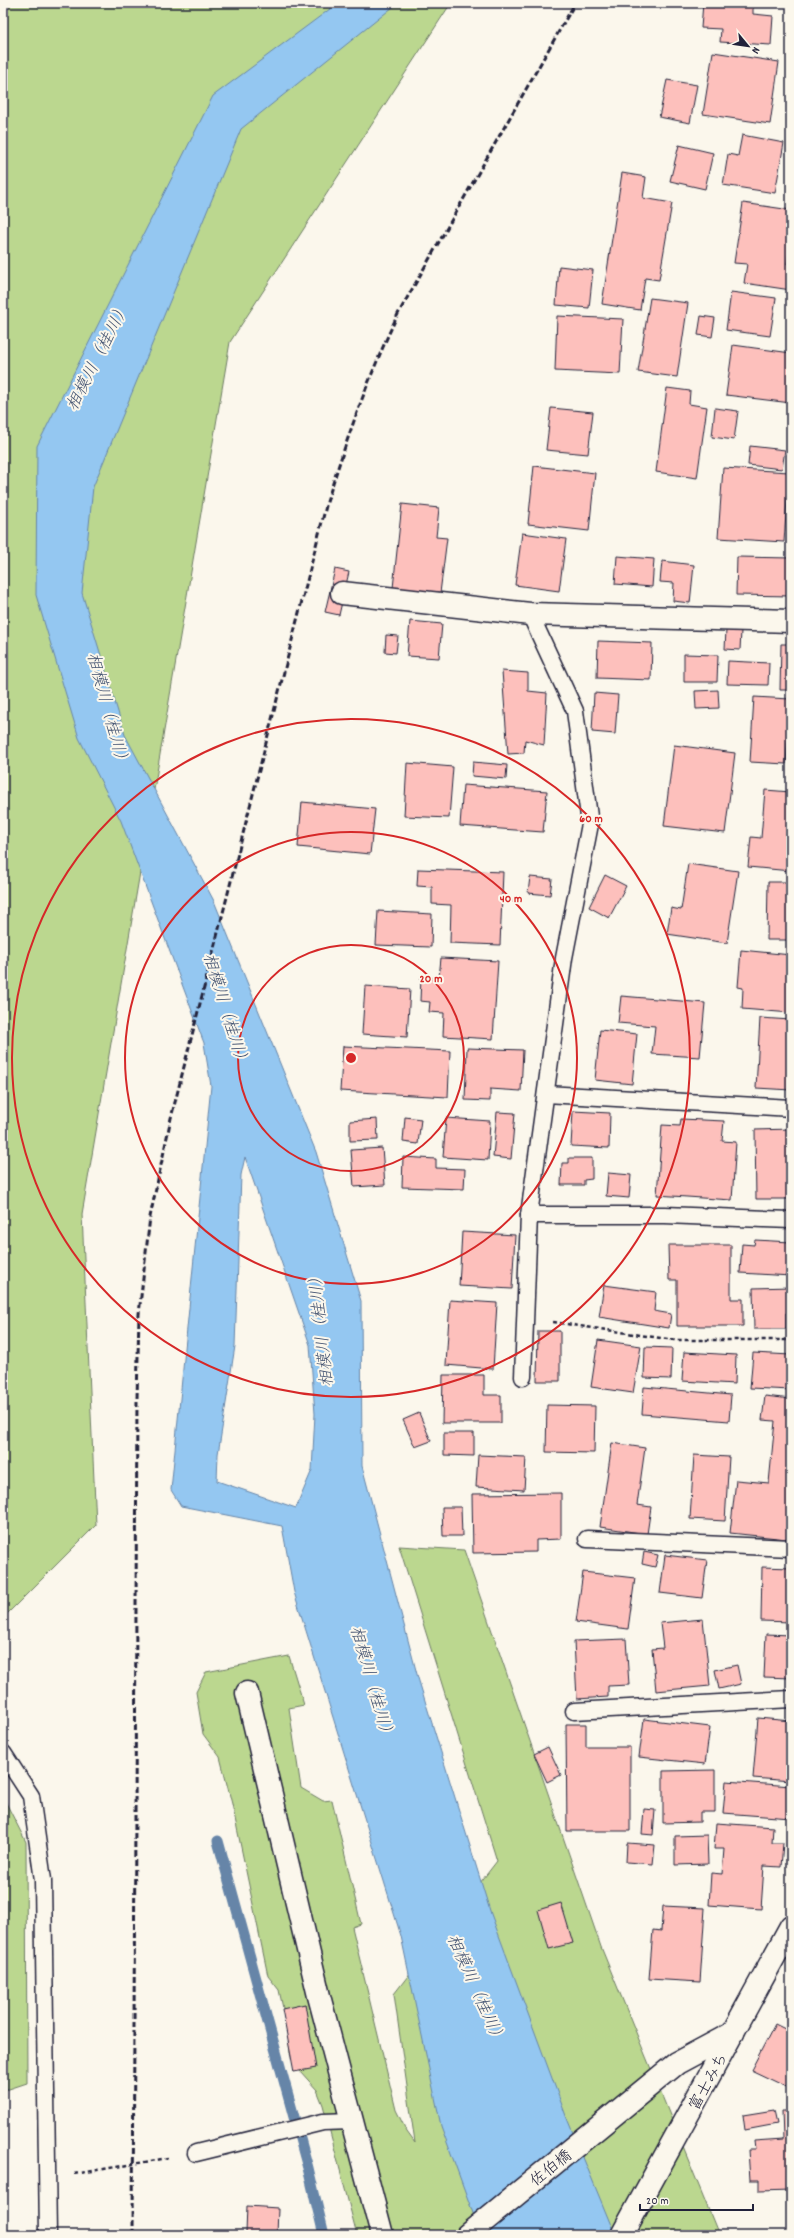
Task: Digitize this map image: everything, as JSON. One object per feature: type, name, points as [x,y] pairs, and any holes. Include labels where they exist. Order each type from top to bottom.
[{"type":"main road","points":[[342,593],[530,614],[791,621]]},
{"type":"main road","points":[[247,1693],[319,1996],[382,2235]]},
{"type":"main road","name":"富士みち","points":[[622,2235],[791,1926]]},
{"type":"main road","name":"佐伯橋","points":[[467,2235],[677,2063],[733,2033]]},
{"type":"lane","points":[[523,1377],[529,1215],[564,958],[590,824],[575,711],[530,614]]},
{"type":"lane","points":[[546,1094],[791,1108]]},
{"type":"lane","points":[[529,1215],[665,1215],[791,1220]]},
{"type":"lane","points":[[587,1539],[791,1548]]},
{"type":"lane","points":[[574,1711],[791,1699]]},
{"type":"lane","points":[[3,1753],[31,1796],[43,1880],[48,2235]]},
{"type":"lane","points":[[196,2153],[323,2122],[352,2121]]},
{"type":"path","points":[[525,1318],[674,1340],[791,1340]]},
{"type":"path","points":[[48,2178],[133,2165],[196,2153]]},
{"type":"green space","points":[[3,3],[451,3],[230,342],[82,1214],[96,1525],[3,1618]]},
{"type":"green space","points":[[399,1546],[464,1550],[601,1947],[719,2235],[357,2235],[323,2105],[317,2090],[300,2071],[290,2053],[288,2031],[279,1990],[268,1976],[232,1804],[220,1757],[203,1734],[196,1692],[206,1672],[289,1656],[304,1705],[289,1708],[301,1788],[323,1801],[332,1800],[361,1924],[352,1927],[396,2110],[407,2132],[415,2143],[394,1994],[497,1861]]},
{"type":"green space","points":[[3,1797],[26,1842],[27,2083],[3,2091]]},
{"type":"water","name":"相模川（桂川）","points":[[338,3],[398,3],[241,129],[93,487],[82,593],[125,735],[214,901],[316,1152],[361,1301],[362,1466],[418,1678],[491,1914],[566,2116],[615,2235],[481,2235],[441,2126],[401,1936],[294,1592],[282,1526],[181,1506],[171,1490],[211,1086],[204,1043],[121,821],[79,738],[36,595],[37,446],[213,96]],"holes":[[[245,1157],[310,1345],[315,1414],[312,1470],[296,1508],[217,1481],[218,1454],[235,1346],[241,1175]]]},
{"type":"building","points":[[703,3],[753,4],[753,14],[773,16],[771,45],[720,42],[721,29],[701,28]]},
{"type":"building","points":[[713,52],[779,62],[770,124],[703,114]]},
{"type":"building","points":[[667,80],[697,85],[690,123],[659,117]]},
{"type":"building","points":[[742,135],[784,143],[775,193],[723,185],[728,154],[738,156]]},
{"type":"building","points":[[679,145],[713,153],[705,189],[670,181]]},
{"type":"building","points":[[622,173],[646,177],[643,198],[672,203],[659,280],[645,278],[640,310],[602,304]]},
{"type":"building","points":[[743,203],[791,210],[791,237],[787,264],[791,264],[791,290],[744,283],[747,264],[734,263]]},
{"type":"building","points":[[559,266],[593,270],[589,308],[556,305]]},
{"type":"building","points":[[731,292],[776,298],[770,336],[726,330]]},
{"type":"building","points":[[650,298],[688,303],[677,377],[638,372]]},
{"type":"building","points":[[557,316],[623,319],[620,374],[555,371]]},
{"type":"building","points":[[701,316],[715,318],[712,337],[698,335]]},
{"type":"building","points":[[733,345],[791,353],[791,403],[726,395]]},
{"type":"building","points":[[667,388],[690,391],[689,404],[707,407],[697,478],[656,472]]},
{"type":"building","points":[[551,408],[593,412],[588,454],[546,450]]},
{"type":"building","points":[[715,408],[738,411],[734,440],[712,437]]},
{"type":"building","points":[[750,446],[785,450],[782,469],[748,465]]},
{"type":"building","points":[[534,466],[595,473],[589,531],[528,524]]},
{"type":"building","points":[[723,468],[789,472],[784,542],[718,538]]},
{"type":"building","points":[[402,504],[439,508],[436,537],[447,538],[440,593],[393,588]]},
{"type":"building","points":[[522,533],[566,539],[559,591],[515,585]]},
{"type":"building","points":[[617,556],[654,559],[652,587],[615,584]]},
{"type":"building","points":[[737,557],[791,558],[791,596],[736,595]]},
{"type":"building","points":[[662,561],[694,565],[690,603],[673,601],[674,583],[660,582]]},
{"type":"building","points":[[335,569],[349,572],[339,615],[325,612]]},
{"type":"building","points":[[410,621],[442,624],[439,658],[407,656]]},
{"type":"building","points":[[726,630],[741,631],[740,650],[725,649]]},
{"type":"building","points":[[386,635],[398,636],[396,653],[385,652]]},
{"type":"building","points":[[598,641],[652,643],[651,680],[597,678]]},
{"type":"building","points":[[781,644],[791,644],[791,690],[780,690]]},
{"type":"building","points":[[684,654],[718,655],[717,682],[684,682]]},
{"type":"building","points":[[728,661],[769,663],[768,685],[727,684]]},
{"type":"building","points":[[502,671],[528,673],[528,691],[547,693],[544,745],[525,740],[524,753],[508,754]]},
{"type":"building","points":[[718,690],[719,708],[696,709],[695,691]]},
{"type":"building","points":[[594,693],[618,695],[615,734],[592,732]]},
{"type":"building","points":[[754,697],[790,699],[786,764],[750,762]]},
{"type":"building","points":[[674,745],[735,753],[725,833],[664,826]]},
{"type":"building","points":[[473,762],[507,765],[506,779],[472,776]]},
{"type":"building","points":[[407,763],[453,767],[449,818],[404,816]]},
{"type":"building","points":[[463,785],[547,791],[543,832],[460,826]]},
{"type":"building","points":[[765,790],[791,792],[791,871],[748,867],[751,837],[761,838]]},
{"type":"building","points":[[302,802],[375,809],[370,854],[298,847]]},
{"type":"building","points":[[688,864],[738,871],[727,943],[667,934],[671,908],[681,910]]},
{"type":"building","points":[[418,869],[503,872],[500,945],[450,943],[451,905],[432,904],[432,887],[417,886]]},
{"type":"building","points":[[605,875],[626,886],[609,918],[589,907]]},
{"type":"building","points":[[530,877],[552,879],[550,895],[528,893]]},
{"type":"building","points":[[768,882],[791,882],[791,940],[767,940]]},
{"type":"building","points":[[378,911],[432,914],[431,947],[376,945]]},
{"type":"building","points":[[741,950],[791,955],[791,1013],[742,1009],[743,988],[738,987]]},
{"type":"building","points":[[441,958],[498,961],[493,1039],[443,1036],[444,1013],[429,1012],[430,1002],[420,1001],[421,977],[439,978]]},
{"type":"building","points":[[365,986],[410,989],[407,1037],[362,1034]]},
{"type":"building","points":[[621,996],[705,1003],[700,1057],[652,1054],[655,1026],[618,1023]]},
{"type":"building","points":[[760,1018],[791,1020],[791,1090],[756,1088]]},
{"type":"building","points":[[600,1030],[637,1034],[632,1084],[595,1080]]},
{"type":"building","points":[[343,1046],[450,1051],[448,1097],[340,1091]]},
{"type":"building","points":[[467,1048],[523,1050],[521,1091],[490,1089],[490,1101],[465,1100]]},
{"type":"building","points":[[573,1111],[610,1113],[609,1148],[571,1146]]},
{"type":"building","points":[[497,1112],[515,1113],[511,1159],[493,1157]]},
{"type":"building","points":[[405,1117],[421,1119],[418,1144],[403,1142]]},
{"type":"building","points":[[446,1118],[490,1121],[488,1160],[443,1157]]},
{"type":"building","points":[[377,1119],[378,1140],[350,1141],[350,1121]]},
{"type":"building","points":[[681,1119],[724,1121],[722,1141],[736,1142],[732,1200],[657,1195],[662,1125],[680,1126]]},
{"type":"building","points":[[791,1129],[791,1199],[756,1199],[755,1130]]},
{"type":"building","points":[[382,1148],[385,1185],[354,1187],[351,1150]]},
{"type":"building","points":[[403,1157],[436,1159],[436,1168],[465,1169],[464,1189],[402,1187]]},
{"type":"building","points":[[569,1158],[592,1158],[592,1179],[584,1180],[584,1185],[561,1185],[562,1163],[569,1163]]},
{"type":"building","points":[[608,1173],[631,1175],[629,1198],[606,1196]]},
{"type":"building","points":[[462,1232],[515,1235],[512,1289],[459,1286]]},
{"type":"building","points":[[755,1240],[791,1242],[791,1276],[740,1273],[742,1244],[754,1245]]},
{"type":"building","points":[[668,1245],[731,1245],[731,1299],[743,1299],[743,1326],[677,1326],[677,1280],[669,1280]]},
{"type":"building","points":[[604,1285],[656,1292],[654,1311],[671,1314],[669,1328],[599,1317]]},
{"type":"building","points":[[791,1287],[791,1313],[786,1313],[786,1329],[754,1329],[753,1288]]},
{"type":"building","points":[[450,1300],[497,1303],[493,1369],[446,1365]]},
{"type":"building","points":[[538,1331],[560,1331],[560,1381],[537,1381]]},
{"type":"building","points":[[598,1340],[641,1346],[633,1393],[591,1387]]},
{"type":"building","points":[[645,1347],[672,1348],[671,1379],[644,1378]]},
{"type":"building","points":[[684,1352],[736,1355],[735,1384],[682,1381]]},
{"type":"building","points":[[753,1353],[791,1355],[791,1390],[750,1388]]},
{"type":"building","points":[[443,1375],[484,1375],[484,1395],[501,1395],[501,1423],[442,1423]]},
{"type":"building","points":[[644,1387],[731,1395],[729,1421],[642,1414]]},
{"type":"building","points":[[765,1396],[791,1399],[791,1514],[787,1539],[730,1533],[736,1480],[769,1483],[775,1421],[762,1420]]},
{"type":"building","points":[[547,1405],[595,1406],[594,1453],[546,1452]]},
{"type":"building","points":[[419,1413],[431,1441],[415,1447],[403,1420]]},
{"type":"building","points":[[444,1433],[474,1433],[474,1456],[444,1455]]},
{"type":"building","points":[[612,1443],[645,1448],[637,1505],[651,1507],[647,1534],[600,1527]]},
{"type":"building","points":[[478,1455],[526,1457],[524,1490],[476,1487]]},
{"type":"building","points":[[694,1455],[729,1457],[725,1521],[690,1519]]},
{"type":"building","points":[[561,1493],[561,1539],[536,1540],[536,1552],[473,1553],[472,1494]]},
{"type":"building","points":[[442,1507],[461,1507],[462,1536],[443,1536]]},
{"type":"building","points":[[644,1552],[658,1555],[655,1567],[642,1564]]},
{"type":"building","points":[[665,1555],[707,1560],[702,1598],[660,1593]]},
{"type":"building","points":[[762,1567],[791,1568],[791,1622],[761,1621]]},
{"type":"building","points":[[583,1572],[635,1578],[628,1629],[576,1622]]},
{"type":"building","points":[[703,1619],[710,1686],[656,1691],[652,1649],[663,1648],[660,1623]]},
{"type":"building","points":[[766,1634],[791,1635],[791,1678],[764,1677]]},
{"type":"building","points":[[626,1639],[629,1685],[608,1686],[608,1697],[577,1699],[574,1641]]},
{"type":"building","points":[[737,1665],[741,1684],[719,1689],[715,1670]]},
{"type":"building","points":[[758,1718],[791,1721],[791,1781],[753,1778]]},
{"type":"building","points":[[644,1719],[710,1727],[705,1764],[639,1757]]},
{"type":"building","points":[[566,1724],[586,1724],[586,1747],[630,1747],[630,1831],[567,1831]]},
{"type":"building","points":[[548,1747],[561,1775],[547,1782],[534,1754]]},
{"type":"building","points":[[715,1770],[715,1812],[700,1812],[700,1822],[663,1823],[663,1771]]},
{"type":"building","points":[[726,1781],[791,1786],[791,1818],[723,1813]]},
{"type":"building","points":[[644,1809],[655,1810],[653,1835],[642,1834]]},
{"type":"building","points":[[716,1823],[773,1827],[772,1843],[783,1843],[781,1867],[764,1866],[761,1909],[709,1905],[711,1873],[722,1874],[724,1849],[714,1849]]},
{"type":"building","points":[[707,1835],[708,1864],[675,1865],[675,1836]]},
{"type":"building","points":[[627,1843],[655,1845],[653,1864],[626,1862]]},
{"type":"building","points":[[561,1903],[573,1943],[549,1949],[538,1910]]},
{"type":"building","points":[[663,1906],[705,1908],[700,1982],[649,1979],[653,1930],[661,1931]]},
{"type":"building","points":[[305,2004],[316,2068],[294,2072],[282,2009]]},
{"type":"building","points":[[775,2024],[791,2032],[791,2089],[751,2070]]},
{"type":"building","points":[[774,2110],[777,2124],[745,2130],[743,2115]]},
{"type":"building","points":[[782,2111],[791,2111],[791,2190],[759,2191],[759,2180],[750,2180],[748,2150],[755,2150],[754,2141],[783,2139]]},
{"type":"building","points":[[247,2206],[278,2208],[277,2235],[236,2235],[236,2232],[246,2233]]},
{"type":"waterway","points":[[218,1841],[308,2168],[324,2235]]},
{"type":"railway","points":[[133,2235],[137,1399],[139,1314],[150,1217],[171,1118],[327,502],[342,454],[377,360],[398,314],[575,3]]}]
